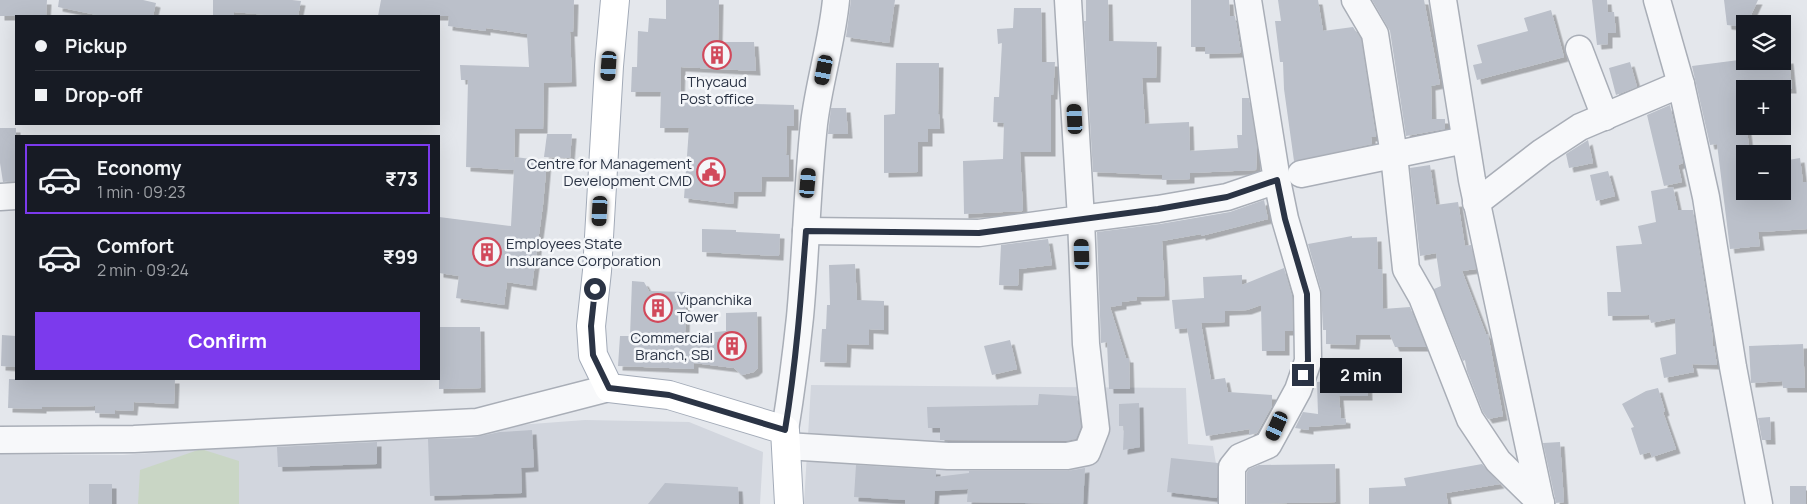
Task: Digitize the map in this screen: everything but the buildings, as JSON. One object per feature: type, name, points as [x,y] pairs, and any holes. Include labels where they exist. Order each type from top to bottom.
[{"type":"main road","points":[[615,0],[609,66],[597,271],[591,326],[593,355],[609,388],[669,395],[785,438],[789,504]]},
{"type":"street","points":[[836,0],[828,54],[814,121],[800,316],[785,438],[948,456],[1067,456],[1087,452],[1096,429],[1086,344],[1081,219],[1068,0]]},
{"type":"street","points":[[1232,504],[1232,467],[1240,457],[1268,445],[1298,390],[1308,361],[1307,294],[1285,219],[1289,177],[1248,0]]},
{"type":"street","points":[[1355,0],[1376,34],[1394,155],[1406,269],[1422,297],[1470,419],[1498,461],[1541,503]]},
{"type":"street","points":[[1444,0],[1476,203],[1541,503]]},
{"type":"street","points":[[1657,0],[1681,84],[1706,197],[1733,367],[1759,504]]},
{"type":"street","points":[[1579,49],[1605,117]]},
{"type":"street","points":[[1476,203],[1542,152],[1580,127],[1681,84]]},
{"type":"street","points":[[806,231],[979,233],[1158,209],[1227,197],[1289,177],[1465,140]]},
{"type":"street","points":[[0,197],[15,196]]},
{"type":"street","points":[[0,440],[134,439],[477,422],[609,388]]},
{"type":"shaded area","points":[[811,385],[1186,388],[1188,444],[1213,446],[1223,504],[804,504]]},
{"type":"shaded area","points":[[585,420],[689,422],[763,452],[760,504],[0,504],[0,454],[123,455]]},
{"type":"green space","points":[[201,449],[239,461],[239,504],[138,504],[140,470]]},
{"type":"place","name":"Thycaud Post office","points":[[717,55]]},
{"type":"place","name":"Centre for Management Development CMD","points":[[711,172]]},
{"type":"place","name":"Employees State Insurance Corporation","points":[[487,252]]},
{"type":"place","name":"Vipanchika Tower","points":[[658,308]]},
{"type":"place","name":"Commercial Branch, SBI","points":[[732,346]]},
{"type":"route","points":[[595,289],[591,326],[593,355],[609,388],[669,395],[785,430],[800,316],[806,231],[979,233],[1158,209],[1227,197],[1277,180],[1285,219],[1307,294],[1308,361],[1303,375]]}]
